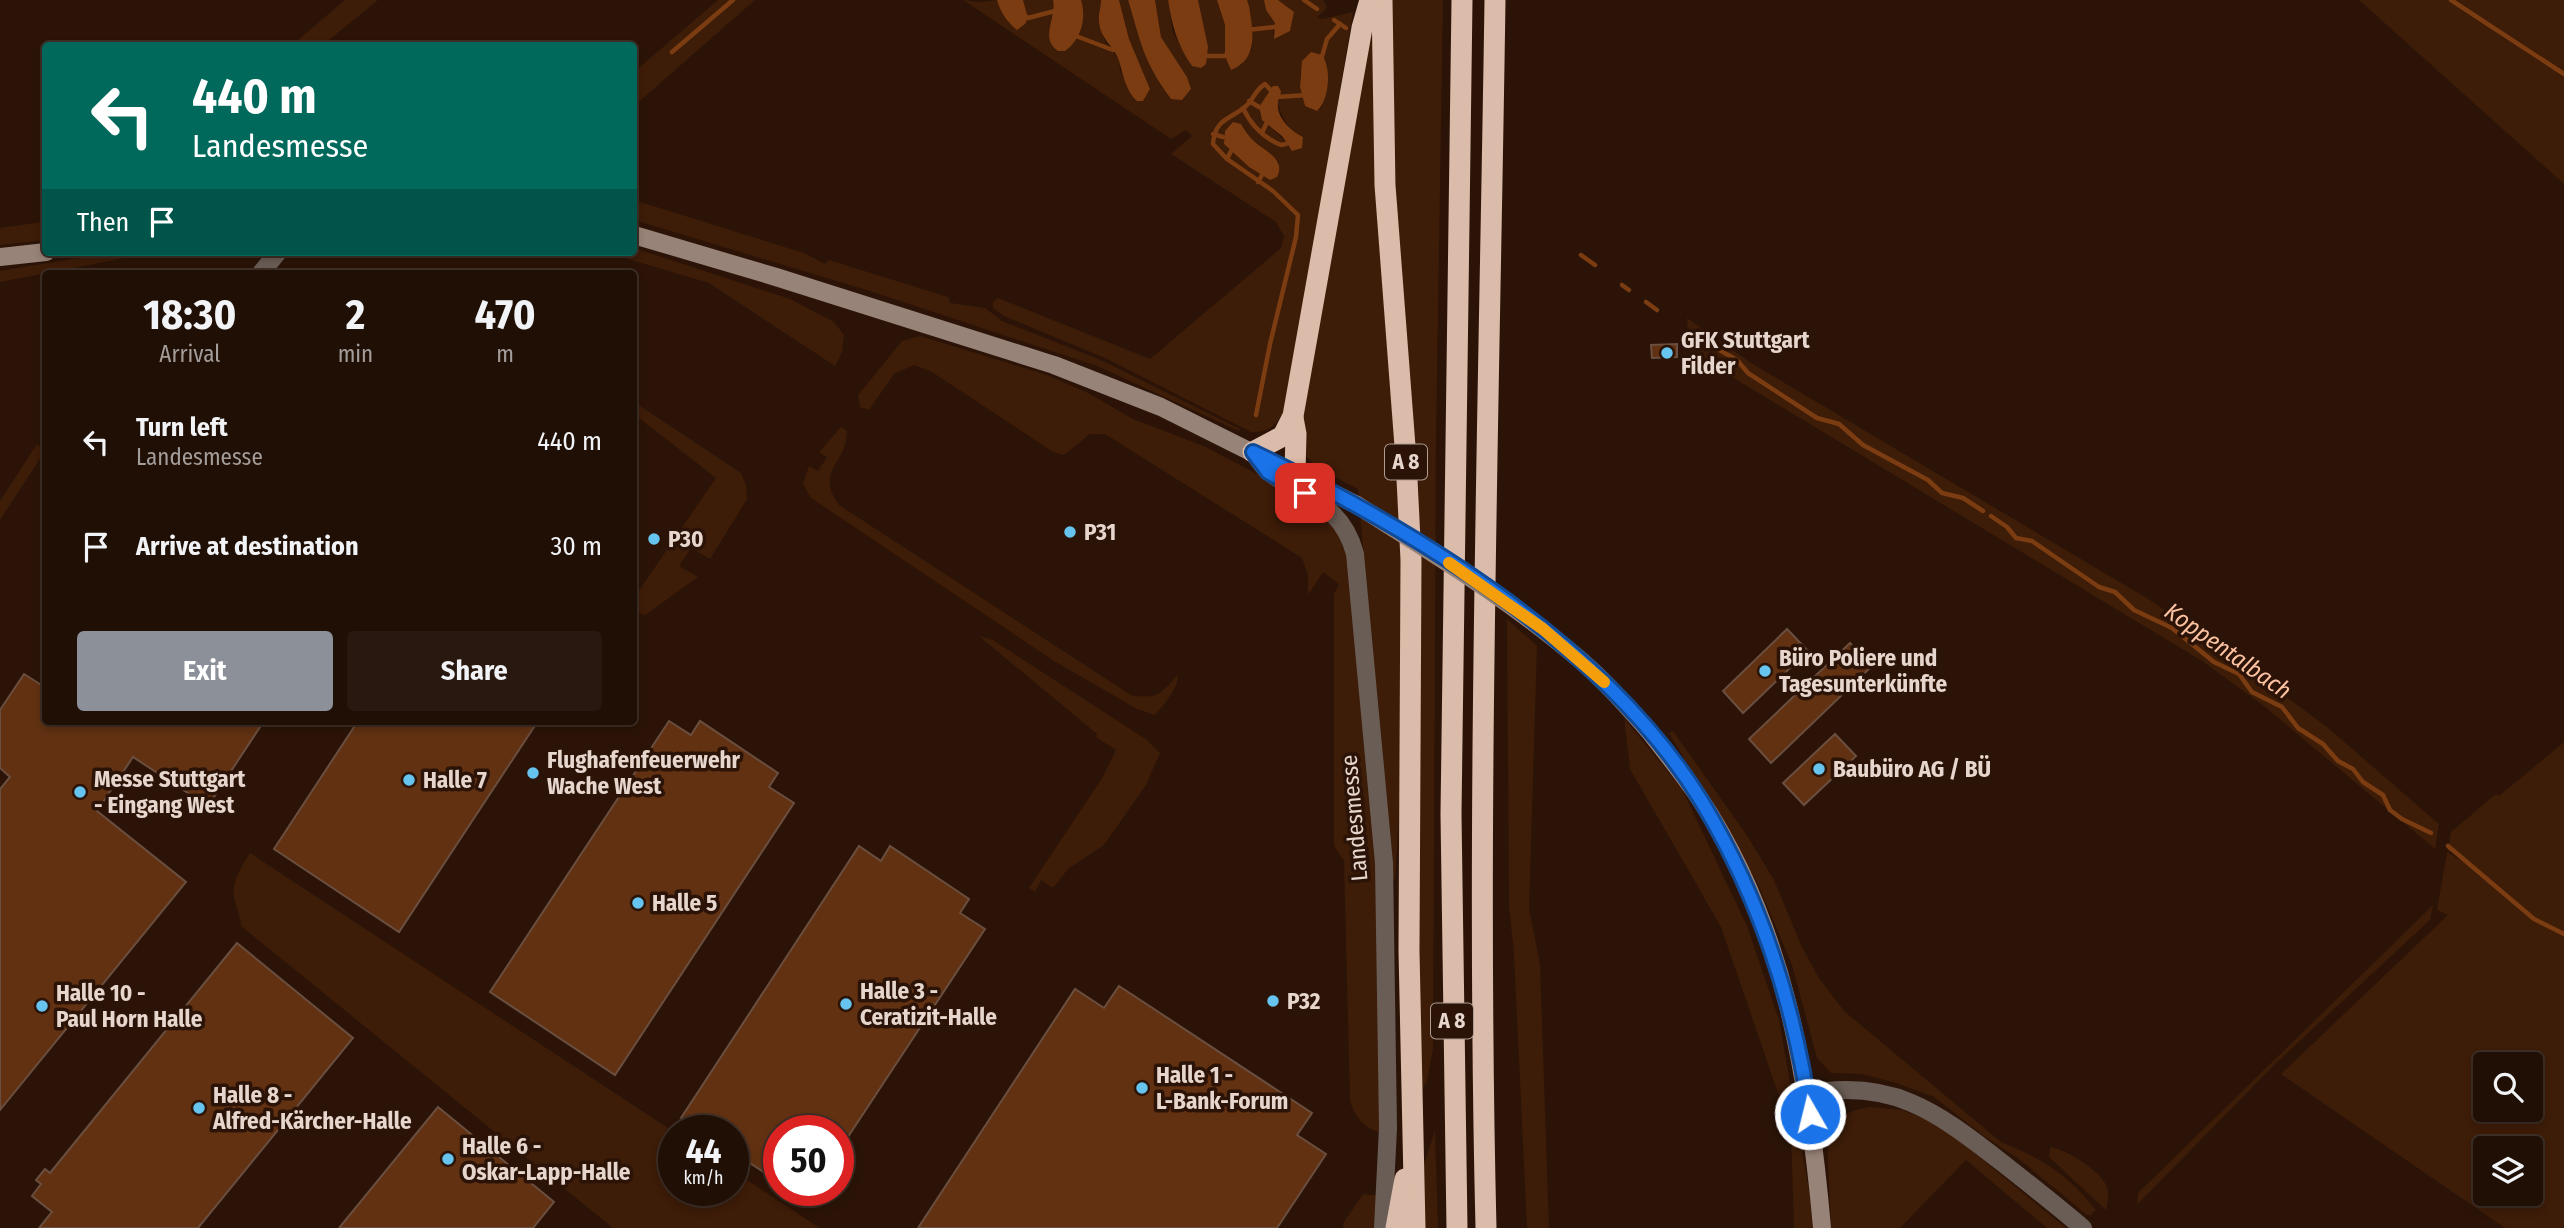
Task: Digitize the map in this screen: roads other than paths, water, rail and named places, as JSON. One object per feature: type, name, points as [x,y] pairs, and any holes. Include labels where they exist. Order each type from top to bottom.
[{"type":"highway","points":[[1253,452],[1283,436],[1293,416],[1362,28],[1370,0]]},
{"type":"highway","name":"A 8","points":[[1382,0],[1385,197],[1406,459],[1411,560],[1409,951],[1412,1150]]},
{"type":"highway","name":"A 8","points":[[1457,1228],[1451,814],[1462,0]]},
{"type":"highway","name":"A 8","points":[[1486,1228],[1483,1021],[1484,761],[1495,0]]},
{"type":"highway","points":[[1293,416],[1296,434],[1295,472]]},
{"type":"highway","points":[[1396,1228],[1412,1150]]},
{"type":"highway","points":[[1412,1150],[1415,1228]]},
{"type":"main road","points":[[637,236],[1054,365],[1161,408],[1357,505],[1467,575],[1543,629],[1614,692],[1649,731],[1701,801],[1750,896],[1784,986],[1800,1053],[1815,1152],[1822,1228]]},
{"type":"main road","points":[[0,257],[42,252]]},
{"type":"street","name":"Landesmesse","points":[[1253,452],[1268,472],[1327,507],[1350,537],[1355,554],[1384,863],[1388,1128],[1383,1228]]},
{"type":"street","points":[[1807,1094],[1840,1090],[1880,1093],[1909,1100],[1929,1109],[1955,1126],[2083,1228]]},
{"type":"waterway","points":[[672,52],[733,0]]},
{"type":"waterway","name":"Koppentalbach","points":[[1304,0],[1317,9]]},
{"type":"waterway","points":[[2451,0],[2564,74]]},
{"type":"waterway","points":[[1023,15],[1028,18],[1055,11],[1057,13]]},
{"type":"waterway","name":"Koppentalbach","points":[[1334,20],[1346,28]]},
{"type":"waterway","points":[[1247,30],[1275,27],[1279,23]]},
{"type":"waterway","points":[[1321,60],[1327,39],[1340,24]]},
{"type":"waterway","points":[[1076,36],[1113,50]]},
{"type":"waterway","points":[[1204,56],[1225,56],[1228,52]]},
{"type":"waterway","points":[[1256,415],[1296,237],[1298,215],[1273,191],[1227,159],[1213,144],[1214,135],[1220,124],[1246,106],[1265,84],[1277,97],[1307,95]]},
{"type":"waterway","points":[[1249,101],[1259,107]]},
{"type":"waterway","points":[[1243,108],[1264,135],[1281,145],[1286,144]]},
{"type":"waterway","points":[[1262,133],[1266,124]]},
{"type":"waterway","points":[[1213,134],[1223,137]]},
{"type":"waterway","points":[[1227,159],[1231,151]]},
{"type":"waterway","points":[[1258,182],[1262,175]]},
{"type":"waterway","name":"Koppentalbach","points":[[1581,255],[1595,265]]},
{"type":"waterway","name":"Koppentalbach","points":[[1622,285],[1629,290]]},
{"type":"waterway","name":"Koppentalbach","points":[[1646,302],[1657,310]]},
{"type":"waterway","name":"Koppentalbach","points":[[1691,334],[1737,360],[1748,373],[1817,418],[1839,424],[1863,445],[1928,480],[1942,493],[1963,498],[1983,511]]},
{"type":"waterway","name":"Koppentalbach","points":[[1991,516],[2007,527],[2016,538],[2032,541],[2099,587],[2115,592],[2134,610],[2172,628],[2214,662],[2239,674],[2252,692],[2282,707],[2298,728],[2323,744],[2338,761],[2353,769],[2363,782],[2383,795],[2390,810],[2431,833]]},
{"type":"waterway","name":"Koppentalbach","points":[[2448,846],[2534,919],[2564,934]]},
{"type":"place","name":"GFK Stuttgart Filder","points":[[1667,353]]},
{"type":"place","name":"P31","points":[[1070,532]]},
{"type":"place","name":"P30","points":[[654,539]]},
{"type":"place","name":"Büro Poliere und Tagesunterkünfte","points":[[1765,671]]},
{"type":"place","name":"Baubüro AG / BÜ","points":[[1819,769]]},
{"type":"place","name":"Flughafenfeuerwehr Wache West","points":[[533,773]]},
{"type":"place","name":"Halle 7","points":[[409,780]]},
{"type":"place","name":"Messe Stuttgart - Eingang West","points":[[80,792]]},
{"type":"place","name":"Halle 5","points":[[638,903]]},
{"type":"place","name":"P32","points":[[1273,1001]]},
{"type":"place","name":"Halle 3 - Ceratizit-Halle","points":[[846,1004]]},
{"type":"place","name":"Halle 10 - Paul Horn Halle","points":[[42,1006]]},
{"type":"place","name":"Halle 1 - L-Bank-Forum","points":[[1142,1088]]},
{"type":"place","name":"Halle 8 - Alfred-Kärcher-Halle","points":[[199,1108]]},
{"type":"place","name":"Halle 6 - Oskar-Lapp-Halle","points":[[448,1159]]}]
